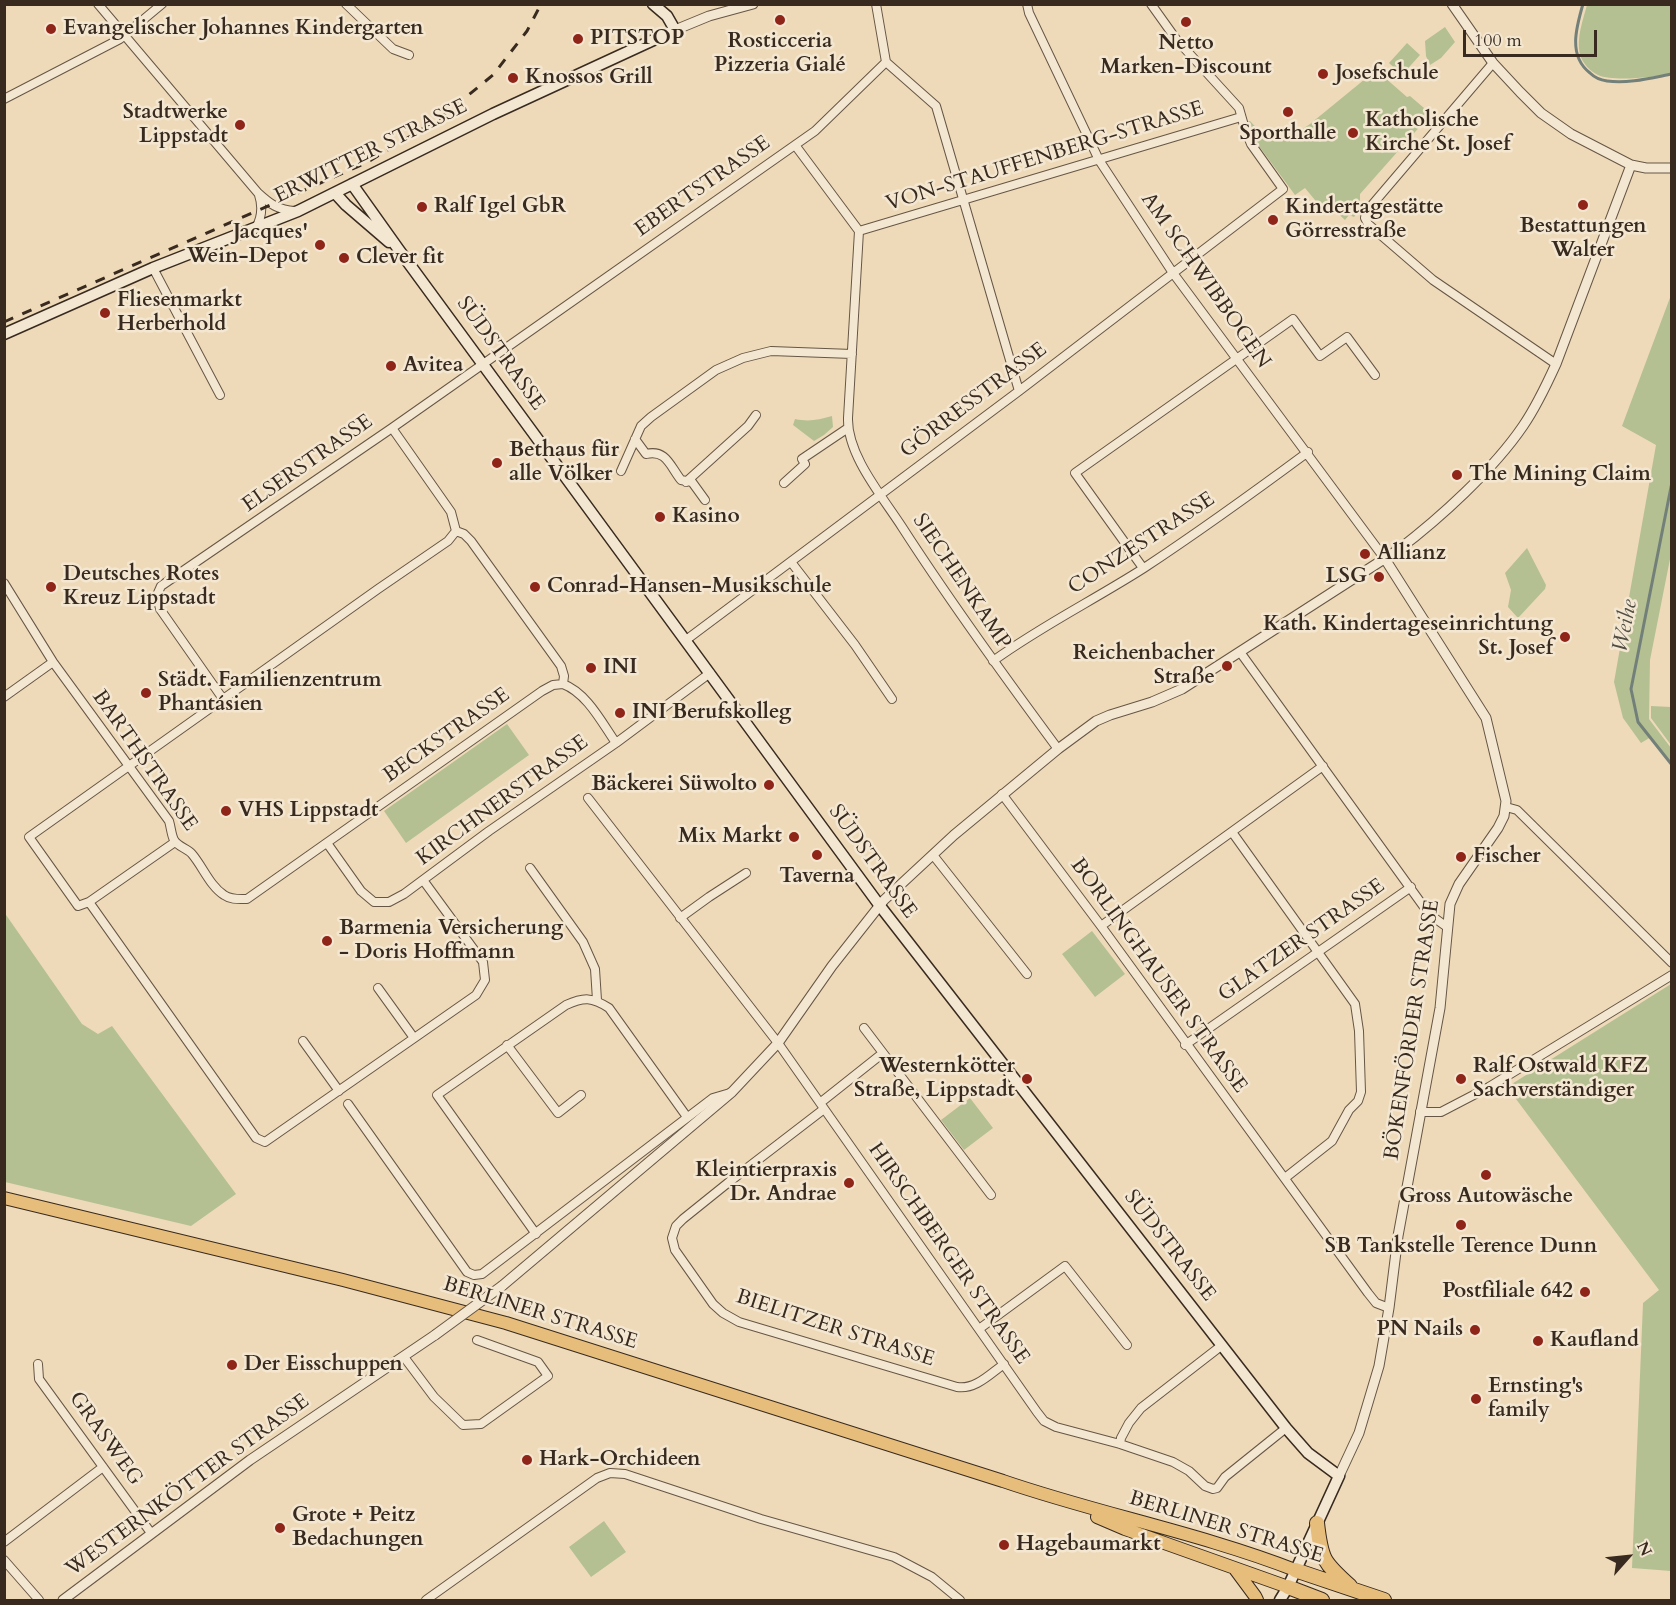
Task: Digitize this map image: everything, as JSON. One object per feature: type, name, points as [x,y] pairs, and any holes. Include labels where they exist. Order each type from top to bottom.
[{"type":"highway","points":[[1317,1523],[1319,1544],[1326,1563],[1356,1592]]},
{"type":"highway","name":"BERLINER STRASSE","points":[[1295,1570],[1384,1600]]},
{"type":"highway","name":"BERLINER STRASSE","points":[[1287,1587],[1322,1600]]},
{"type":"main road","points":[[653,4],[667,16],[675,30]]},
{"type":"main road","name":"ERWITTER STRASSE","points":[[4,334],[153,268],[298,211],[493,114],[675,30]]},
{"type":"main road","name":"SÜDSTRASSE","points":[[352,184],[880,906],[1286,1428],[1308,1453],[1339,1476]]},
{"type":"main road","name":"SÜDSTRASSE","points":[[335,193],[399,250]]},
{"type":"main road","name":"BERLINER STRASSE","points":[[4,1198],[343,1280],[506,1323],[1055,1498],[1197,1538],[1295,1570]]},
{"type":"main road","name":"BÖKENFÖRDER STRASSE","points":[[1280,1600],[1339,1476]]},
{"type":"main road","name":"BERLINER STRASSE","points":[[1055,1498],[1125,1529],[1287,1587]]},
{"type":"main road","points":[[1234,1569],[1257,1600]]},
{"type":"street","points":[[98,4],[258,193],[276,208],[298,211]]},
{"type":"street","points":[[4,99],[125,36],[162,4]]},
{"type":"street","points":[[346,4],[393,49],[409,55]]},
{"type":"street","name":"ERWITTER STRASSE","points":[[675,30],[709,16],[753,4]]},
{"type":"street","points":[[876,4],[886,63],[936,106],[1019,391]]},
{"type":"street","name":"AM SCHWIBBOGEN","points":[[1027,4],[1029,13],[1099,160],[1173,273],[1308,452],[1385,559]]},
{"type":"street","points":[[1151,4],[1176,39],[1239,108],[1241,117]]},
{"type":"street","points":[[1452,4],[1494,63],[1542,113],[1571,134],[1630,165],[1646,168],[1671,168]]},
{"type":"street","name":"EBERTSTRASSE","points":[[483,364],[815,131],[886,63]]},
{"type":"street","points":[[1494,63],[1366,212],[1365,218],[1368,224],[1433,280],[1556,364]]},
{"type":"street","name":"VON-STAUFFENBERG-STRASSE","points":[[859,231],[1241,117]]},
{"type":"street","name":"GÖRRESSTRASSE","points":[[686,640],[1019,391],[1283,189],[1251,144],[1241,117]]},
{"type":"street","points":[[795,145],[859,231]]},
{"type":"street","points":[[1630,165],[1556,364],[1528,418],[1500,456],[1462,494],[1411,540],[1385,559],[1486,718],[1506,807],[1517,810],[1671,963]]},
{"type":"street","points":[[256,228],[262,210],[258,193]]},
{"type":"street","name":"SIECHENKAMP","points":[[859,231],[848,428],[851,440],[863,467],[935,579],[1058,748]]},
{"type":"street","points":[[153,268],[162,289],[220,395]]},
{"type":"street","points":[[1143,568],[1075,473],[1293,320],[1320,356],[1347,337],[1375,375]]},
{"type":"street","points":[[621,471],[641,426],[716,370],[743,358],[771,351],[852,354]]},
{"type":"street","name":"ELSERSTRASSE","points":[[223,699],[160,609],[157,595],[161,586],[483,364]]},
{"type":"street","points":[[686,482],[756,415]]},
{"type":"street","points":[[392,428],[451,512],[456,531]]},
{"type":"street","points":[[784,483],[805,464],[802,459],[848,428]]},
{"type":"street","points":[[635,439],[646,454],[654,452],[662,454],[679,478],[692,482],[705,500]]},
{"type":"street","name":"CONZESTRASSE","points":[[993,661],[1023,639],[1143,568],[1308,452]]},
{"type":"street","points":[[456,531],[464,534],[471,541],[561,666],[564,676],[563,684],[573,687],[581,694],[616,743]]},
{"type":"street","points":[[175,842],[89,902],[78,906],[29,837],[448,541],[456,531]]},
{"type":"street","name":"WESTERNKÖTTER STRASSE","points":[[63,1600],[259,1454],[404,1357],[502,1286],[732,1092],[777,1043],[831,966],[884,900],[1002,794],[1058,748],[1096,721],[1110,714],[1152,702],[1182,689],[1385,559]]},
{"type":"street","points":[[791,562],[855,645],[892,699]]},
{"type":"street","name":"BARTHSTRASSE","points":[[4,582],[53,662],[169,821],[175,842],[178,846],[191,852],[217,889],[226,897],[235,899]]},
{"type":"street","points":[[1240,652],[1429,914],[1447,927]]},
{"type":"street","points":[[4,697],[53,662]]},
{"type":"street","name":"KIRCHNERSTRASSE","points":[[327,843],[361,891],[374,902],[389,902],[404,894],[489,831],[616,743],[710,673]]},
{"type":"street","name":"BECKSTRASSE","points":[[235,899],[248,899],[542,691],[553,685],[563,684]]},
{"type":"street","points":[[1101,926],[1323,766]]},
{"type":"street","name":"BORLINGHAUSER STRASSE","points":[[1002,794],[1373,1300],[1389,1308]]},
{"type":"street","name":"HIRSCHBERGER STRASSE","points":[[588,798],[777,1043],[1044,1421],[1056,1427],[1120,1444],[1173,1462],[1189,1471],[1205,1486],[1213,1489],[1286,1428]]},
{"type":"street","name":"BÖKENFÖRDER STRASSE","points":[[1339,1476],[1359,1433],[1374,1385],[1389,1308],[1398,1236],[1440,1008],[1450,904],[1459,884],[1498,828],[1506,807]]},
{"type":"street","points":[[1232,832],[1355,1004],[1359,1031],[1361,1092],[1358,1101],[1349,1110],[1332,1141],[1285,1178]]},
{"type":"street","points":[[933,855],[1027,974]]},
{"type":"street","points":[[530,868],[583,942],[595,969],[597,1000]]},
{"type":"street","points":[[680,918],[747,873]]},
{"type":"street","points":[[89,902],[256,1138],[265,1142],[476,995],[485,980],[483,962],[423,880]]},
{"type":"street","name":"GLATZER STRASSE","points":[[1185,1045],[1411,887]]},
{"type":"street","points":[[1420,1112],[1441,1112],[1489,1087],[1671,975]]},
{"type":"street","points":[[378,988],[414,1038]]},
{"type":"street","points":[[536,1234],[437,1095],[566,1005],[578,1000],[597,1000],[609,1008],[687,1117]]},
{"type":"street","points":[[864,1028],[991,1195]]},
{"type":"street","points":[[303,1041],[339,1091]]},
{"type":"street","points":[[507,1046],[558,1113],[581,1095]]},
{"type":"street","name":"BIELITZER STRASSE","points":[[883,1053],[822,1106],[683,1219],[676,1226],[672,1238],[675,1250],[713,1304],[739,1322],[957,1388],[973,1386],[1004,1364]]},
{"type":"street","name":"WESTERNKÖTTER STRASSE","points":[[348,1104],[467,1272],[474,1275],[482,1274],[713,1098],[732,1092]]},
{"type":"street","points":[[979,1329],[1065,1266],[1127,1345]]},
{"type":"street","points":[[404,1357],[434,1397],[464,1425],[481,1424],[548,1376],[538,1362],[477,1340]]},
{"type":"street","points":[[1120,1444],[1121,1438],[1141,1408],[1221,1346]]},
{"type":"street","name":"GRASWEG","points":[[38,1364],[39,1378],[151,1533]]},
{"type":"street","points":[[4,1542],[103,1467]]},
{"type":"street","points":[[426,1600],[597,1478],[610,1473],[625,1474],[761,1519],[894,1557],[932,1577],[960,1600]]},
{"type":"street","points":[[4,1560],[39,1600]]},
{"type":"green space","points":[[1587,5],[1671,5],[1671,74],[1624,79],[1605,77],[1592,71],[1583,61],[1579,49],[1580,29]]},
{"type":"green space","points":[[1445,27],[1455,42],[1441,58],[1430,65],[1426,56],[1425,41]]},
{"type":"green space","points":[[1407,43],[1420,55],[1402,75],[1389,63]]},
{"type":"green space","points":[[1376,70],[1431,114],[1360,194],[1360,209],[1354,217],[1349,215],[1345,220],[1330,206],[1324,211],[1305,188],[1295,195],[1253,138],[1247,122],[1250,121],[1265,137],[1273,130],[1283,140],[1287,140]]},
{"type":"green space","points":[[1671,295],[1671,554],[1650,660],[1649,719],[1671,748],[1671,763],[1651,737],[1641,743],[1623,718],[1614,682],[1656,445],[1622,426]]},
{"type":"green space","points":[[832,416],[833,427],[814,441],[793,425],[795,419],[814,420]]},
{"type":"green space","points":[[1527,548],[1546,585],[1545,589],[1518,618],[1508,607],[1511,590],[1505,573]]},
{"type":"green space","points":[[1651,706],[1671,707],[1671,745],[1651,718]]},
{"type":"green space","points":[[507,724],[529,755],[406,843],[384,811]]},
{"type":"green space","points":[[4,912],[82,1024],[98,1034],[112,1026],[236,1194],[191,1226],[5,1182]]},
{"type":"green space","points":[[1092,931],[1125,974],[1095,997],[1062,954]]},
{"type":"green space","points":[[1671,984],[1671,1571],[1632,1568],[1643,1303],[1659,1290],[1507,1087]]},
{"type":"green space","points":[[970,1098],[993,1128],[964,1150],[941,1120]]},
{"type":"green space","points":[[604,1521],[626,1552],[591,1577],[569,1547]]},
{"type":"waterway","points":[[1583,4],[1576,32],[1576,50],[1583,66],[1592,75],[1604,81],[1623,82],[1672,74]]},
{"type":"waterway","name":"Weihe","points":[[1672,482],[1631,689],[1638,722],[1672,765]]},
{"type":"railway","points":[[4,322],[366,163],[439,119],[493,75],[527,31],[541,4]]},
{"type":"place","name":"Rosticceria Pizzeria Gialé","points":[[780,20]]},
{"type":"place","name":"Netto Marken-Discount","points":[[1186,22]]},
{"type":"place","name":"Evangelischer Johannes Kindergarten","points":[[51,29]]},
{"type":"place","name":"PITSTOP","points":[[578,39]]},
{"type":"place","name":"Josefschule","points":[[1323,74]]},
{"type":"place","name":"Knossos Grill","points":[[513,78]]},
{"type":"place","name":"Sporthalle","points":[[1288,112]]},
{"type":"place","name":"Stadtwerke Lippstadt","points":[[240,125]]},
{"type":"place","name":"Katholische Kirche St. Josef","points":[[1353,133]]},
{"type":"place","name":"Bestattungen Walter","points":[[1583,205]]},
{"type":"place","name":"Ralf Igel GbR","points":[[422,207]]},
{"type":"place","name":"Kindertagestätte Görresstraße","points":[[1273,220]]},
{"type":"place","name":"Jacques' Wein-Depot","points":[[320,245]]},
{"type":"place","name":"Clever fit","points":[[344,258]]},
{"type":"place","name":"Fliesenmarkt Herberhold","points":[[105,313]]},
{"type":"place","name":"Avitea","points":[[391,366]]},
{"type":"place","name":"Bethaus für alle Völker","points":[[497,463]]},
{"type":"place","name":"The Mining Claim","points":[[1457,475]]},
{"type":"place","name":"Kasino","points":[[660,517]]},
{"type":"place","name":"Allianz","points":[[1365,554]]},
{"type":"place","name":"LSG","points":[[1379,577]]},
{"type":"place","name":"Deutsches Rotes Kreuz Lippstadt","points":[[51,587]]},
{"type":"place","name":"Conrad-Hansen-Musikschule","points":[[535,587]]},
{"type":"place","name":"Kath. Kindertageseinrichtung St. Josef","points":[[1565,637]]},
{"type":"place","name":"Reichenbacher Straße","points":[[1227,666]]},
{"type":"place","name":"INI","points":[[591,668]]},
{"type":"place","name":"Städt. Familienzentrum Phantásien","points":[[146,693]]},
{"type":"place","name":"INI Berufskolleg","points":[[620,713]]},
{"type":"place","name":"Bäckerei Süwolto","points":[[769,785]]},
{"type":"place","name":"VHS Lippstadt","points":[[226,811]]},
{"type":"place","name":"Mix Markt","points":[[794,837]]},
{"type":"place","name":"Taverna","points":[[817,855]]},
{"type":"place","name":"Fischer","points":[[1461,857]]},
{"type":"place","name":"Barmenia Versicherung - Doris Hoffmann","points":[[327,941]]},
{"type":"place","name":"Westernkötter Straße, Lippstadt","points":[[1027,1079]]},
{"type":"place","name":"Ralf Ostwald KFZ Sachverständiger","points":[[1461,1079]]},
{"type":"place","name":"Gross Autowäsche","points":[[1486,1175]]},
{"type":"place","name":"Kleintierpraxis Dr. Andrae","points":[[849,1183]]},
{"type":"place","name":"SB Tankstelle Terence Dunn","points":[[1461,1225]]},
{"type":"place","name":"Postfiliale 642","points":[[1585,1292]]},
{"type":"place","name":"PN Nails","points":[[1475,1330]]},
{"type":"place","name":"Kaufland","points":[[1538,1341]]},
{"type":"place","name":"Der Eisschuppen","points":[[232,1365]]},
{"type":"place","name":"Ernsting's family","points":[[1476,1399]]},
{"type":"place","name":"Hark-Orchideen","points":[[527,1460]]},
{"type":"place","name":"Grote + Peitz Bedachungen","points":[[280,1528]]},
{"type":"place","name":"Hagebaumarkt","points":[[1004,1545]]}]
